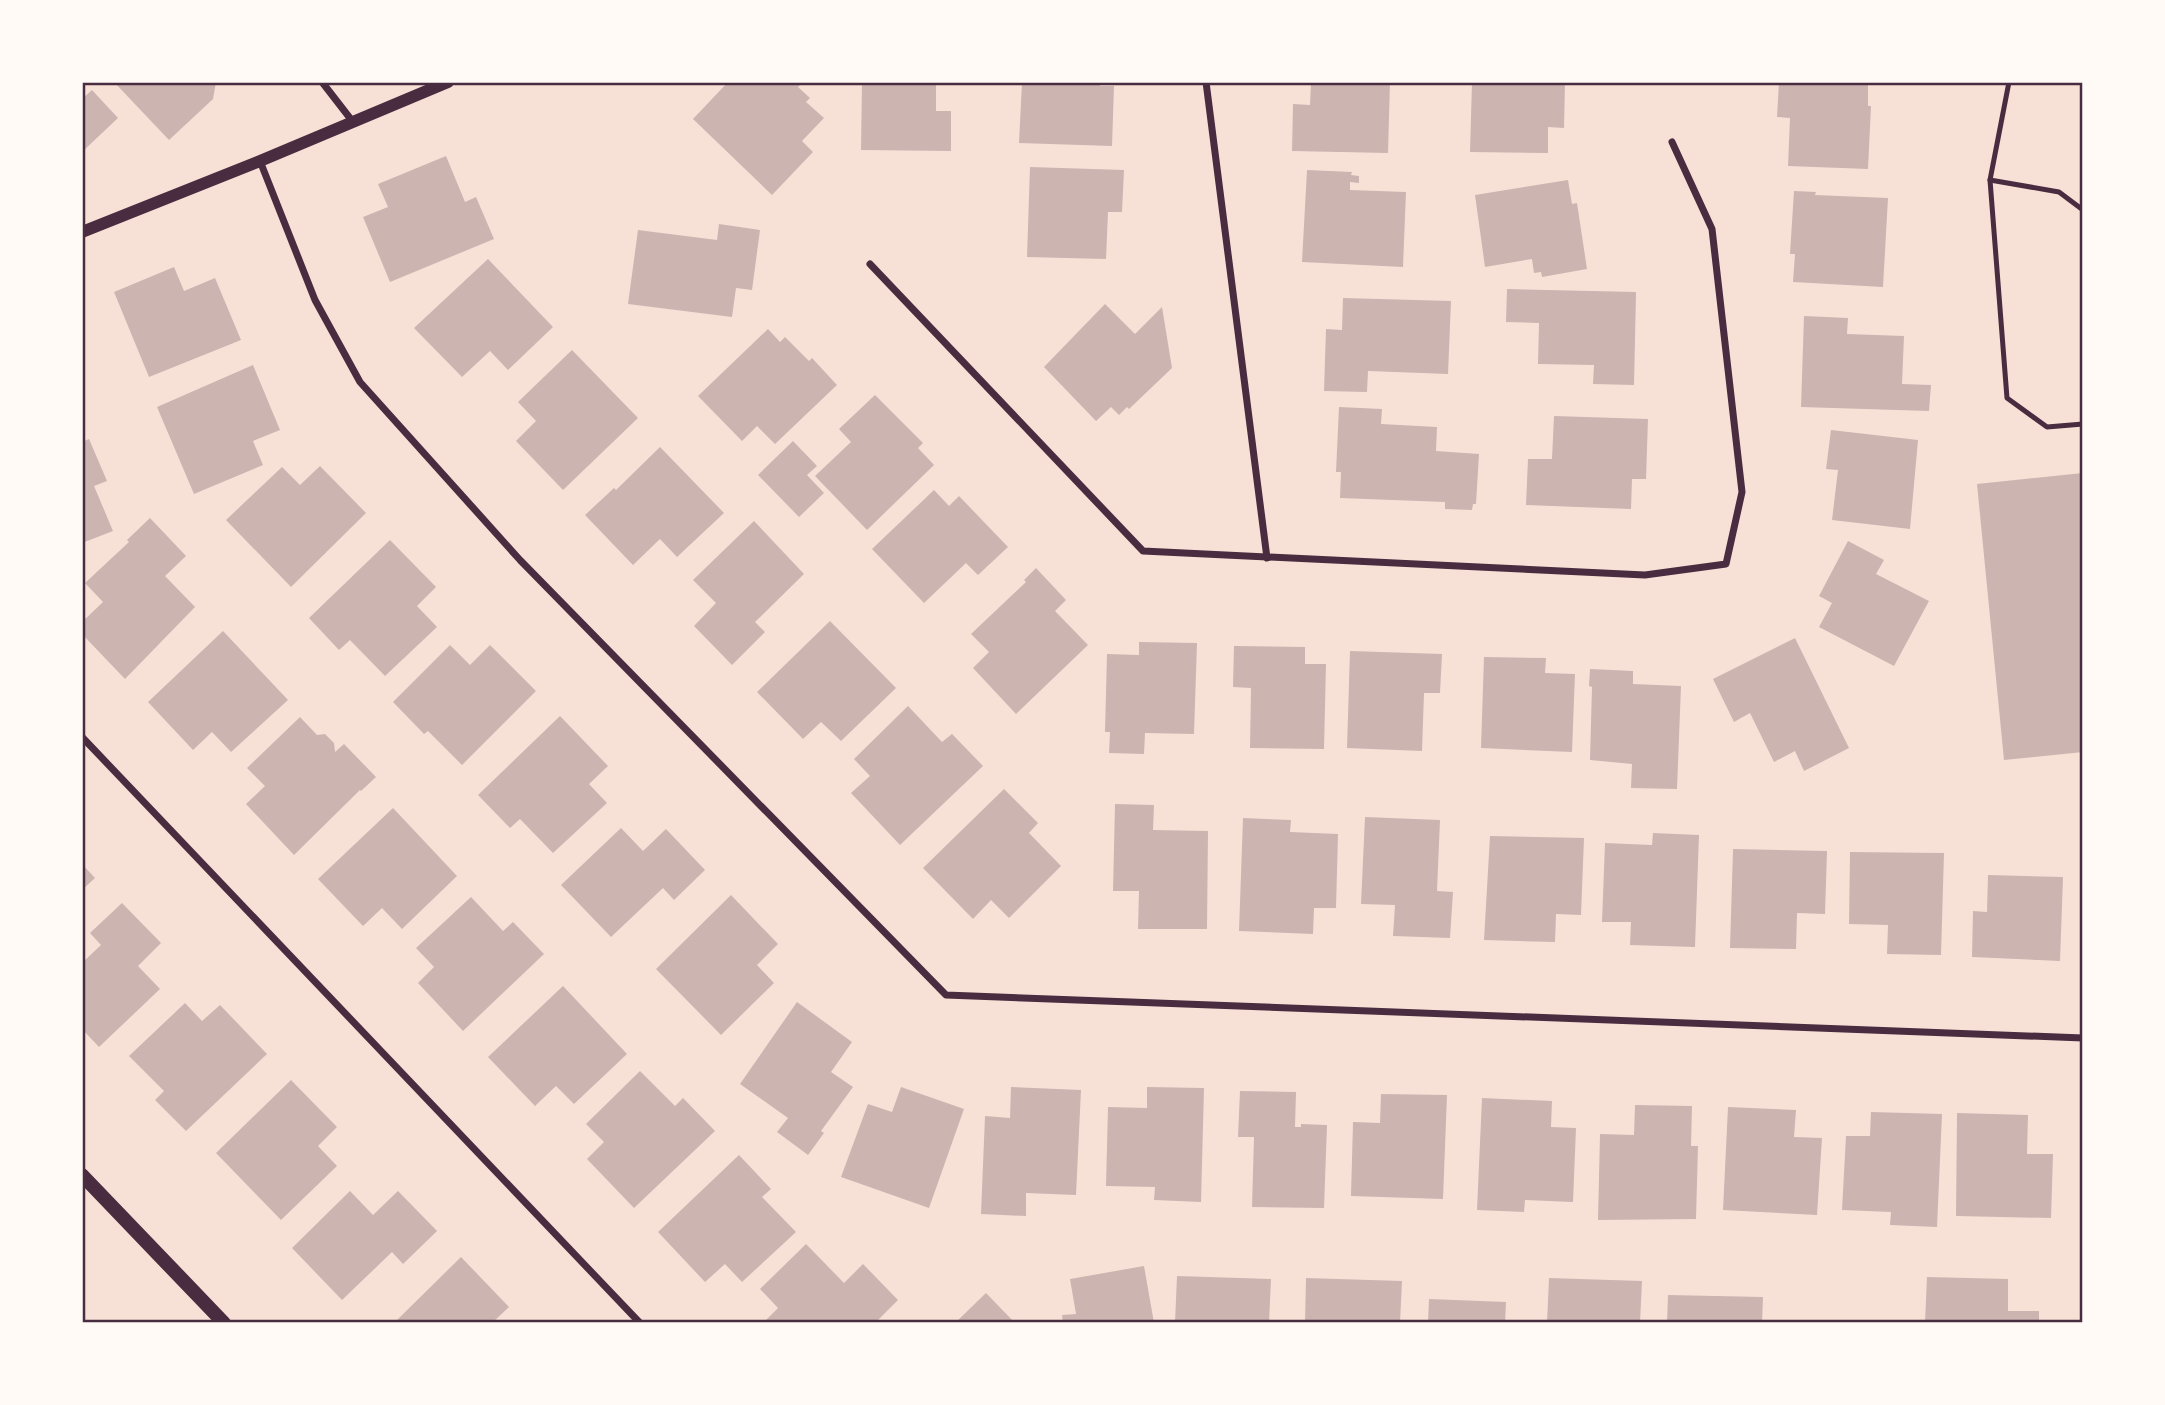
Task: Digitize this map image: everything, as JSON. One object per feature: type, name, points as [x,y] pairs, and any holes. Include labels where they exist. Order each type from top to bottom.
[{"type":"main road","points":[[82,1175],[224,1323]]},
{"type":"street","points":[[322,82],[353,122]]},
{"type":"street","points":[[82,232],[448,82]]},
{"type":"street","points":[[1206,82],[1267,558]]},
{"type":"street","points":[[870,264],[1143,551],[1644,575],[1726,564],[1742,492],[1712,229],[1672,142]]},
{"type":"street","points":[[260,161],[315,300],[360,382],[520,560],[946,995],[2083,1038]]},
{"type":"street","points":[[82,737],[640,1323]]},
{"type":"street","points":[[625,1323],[633,1315]]},
{"type":"lane","points":[[2009,82],[1990,180],[2007,398],[2047,427],[2083,424]]},
{"type":"lane","points":[[1990,180],[2059,192],[2083,210]]},
{"type":"building","points":[[114,82],[216,82],[213,99],[169,140]]},
{"type":"building","points":[[728,82],[803,82],[798,87],[810,98],[806,102],[824,118],[802,141],[813,152],[772,195],[693,119]]},
{"type":"building","points":[[862,82],[936,82],[936,111],[951,111],[951,151],[861,150]]},
{"type":"building","points":[[1022,82],[1100,82],[1100,86],[1114,86],[1112,146],[1019,143]]},
{"type":"building","points":[[1311,82],[1390,82],[1388,153],[1292,151],[1293,104],[1310,105]]},
{"type":"building","points":[[1472,82],[1565,82],[1564,128],[1548,127],[1548,153],[1470,152]]},
{"type":"building","points":[[1779,82],[1868,82],[1868,106],[1871,106],[1868,169],[1788,166],[1790,118],[1777,117]]},
{"type":"building","points":[[92,90],[118,118],[82,152],[82,99]]},
{"type":"building","points":[[446,156],[465,202],[476,197],[494,239],[390,282],[363,217],[388,207],[378,184]]},
{"type":"building","points":[[1030,167],[1124,170],[1122,212],[1108,212],[1106,259],[1027,257]]},
{"type":"building","points":[[1307,170],[1352,172],[1351,175],[1359,176],[1359,183],[1350,182],[1350,190],[1406,192],[1403,267],[1302,262]]},
{"type":"building","points":[[1568,180],[1572,204],[1577,203],[1587,269],[1542,277],[1541,272],[1534,273],[1532,259],[1485,267],[1475,195]]},
{"type":"building","points":[[1794,191],[1816,192],[1815,195],[1888,198],[1883,287],[1793,282],[1795,254],[1790,254]]},
{"type":"building","points":[[719,224],[760,230],[752,290],[736,288],[732,317],[628,304],[638,230],[717,240]]},
{"type":"building","points":[[488,259],[553,327],[508,370],[490,351],[462,377],[414,328]]},
{"type":"building","points":[[174,267],[184,291],[215,278],[241,340],[149,377],[114,292]]},
{"type":"building","points":[[1507,289],[1636,292],[1634,385],[1593,384],[1594,365],[1538,364],[1539,323],[1506,322]]},
{"type":"building","points":[[1343,298],[1451,301],[1448,374],[1368,371],[1367,392],[1324,391],[1326,329],[1342,330]]},
{"type":"building","points":[[1105,304],[1135,334],[1162,307],[1172,368],[1129,409],[1127,407],[1119,415],[1111,407],[1096,421],[1044,367]]},
{"type":"building","points":[[1804,316],[1848,318],[1847,334],[1904,336],[1902,384],[1931,385],[1929,411],[1801,407]]},
{"type":"building","points":[[768,329],[780,342],[785,337],[809,361],[812,358],[837,385],[775,444],[757,426],[742,441],[698,396]]},
{"type":"building","points":[[572,350],[638,418],[563,490],[516,441],[536,421],[518,402]]},
{"type":"building","points":[[253,365],[280,430],[253,441],[263,465],[194,494],[157,407]]},
{"type":"building","points":[[875,395],[923,443],[918,448],[934,465],[867,530],[815,476],[851,442],[839,429]]},
{"type":"building","points":[[1339,407],[1382,409],[1381,424],[1437,427],[1436,451],[1479,454],[1476,504],[1473,504],[1472,510],[1445,509],[1445,502],[1340,498],[1341,472],[1336,472]]},
{"type":"building","points":[[1554,416],[1648,419],[1646,479],[1632,479],[1631,509],[1526,505],[1528,459],[1552,459]]},
{"type":"building","points":[[1831,430],[1918,440],[1910,529],[1832,520],[1838,470],[1826,469]]},
{"type":"building","points":[[89,439],[107,481],[94,486],[113,531],[82,543],[82,442]]},
{"type":"building","points":[[793,441],[817,466],[807,475],[824,493],[799,517],[758,475]]},
{"type":"building","points":[[660,447],[724,513],[677,557],[660,539],[633,565],[585,515],[614,488],[616,490]]},
{"type":"building","points":[[320,466],[366,513],[291,587],[226,520],[282,467],[300,485]]},
{"type":"building","points":[[2083,473],[2083,752],[2004,760],[1977,484]]},
{"type":"building","points":[[934,490],[949,506],[959,496],[1008,547],[978,575],[966,563],[924,603],[872,549]]},
{"type":"building","points":[[150,518],[186,556],[165,576],[195,607],[125,679],[82,634],[82,622],[103,602],[85,583],[129,542],[127,540]]},
{"type":"building","points":[[754,521],[804,574],[755,622],[765,632],[732,665],[694,626],[716,603],[693,580]]},
{"type":"building","points":[[390,540],[436,587],[417,606],[437,627],[385,676],[350,640],[339,650],[309,618]]},
{"type":"building","points":[[1848,541],[1884,560],[1876,574],[1929,601],[1894,666],[1819,627],[1832,603],[1819,596]]},
{"type":"building","points":[[1036,568],[1066,600],[1055,611],[1088,645],[1016,714],[973,668],[989,652],[971,634],[1026,582],[1024,580]]},
{"type":"building","points":[[830,621],[896,688],[841,741],[821,722],[803,739],[757,692]]},
{"type":"building","points":[[223,631],[288,700],[231,752],[212,732],[193,750],[148,702]]},
{"type":"building","points":[[1795,638],[1849,748],[1804,771],[1795,751],[1774,762],[1750,713],[1734,722],[1713,679]]},
{"type":"building","points":[[1139,642],[1197,643],[1194,734],[1145,733],[1144,754],[1109,753],[1110,732],[1105,732],[1107,654],[1139,655]]},
{"type":"building","points":[[450,645],[470,665],[490,645],[536,691],[462,765],[428,731],[424,734],[393,702]]},
{"type":"building","points":[[1234,646],[1305,647],[1305,664],[1326,664],[1324,749],[1250,748],[1251,688],[1233,687]]},
{"type":"building","points":[[1350,651],[1442,654],[1440,693],[1424,693],[1422,751],[1347,748]]},
{"type":"building","points":[[1484,657],[1546,658],[1545,673],[1575,674],[1572,752],[1481,748]]},
{"type":"building","points":[[1590,669],[1633,671],[1633,684],[1681,686],[1677,789],[1631,788],[1632,764],[1590,760]]},
{"type":"building","points":[[908,706],[942,742],[952,734],[983,766],[900,845],[851,793],[870,776],[854,759]]},
{"type":"building","points":[[560,716],[608,766],[589,784],[607,803],[553,853],[520,819],[510,828],[478,795]]},
{"type":"building","points":[[300,717],[317,735],[325,734],[334,743],[335,752],[344,744],[376,777],[294,855],[246,804],[265,786],[247,768]]},
{"type":"building","points":[[1004,789],[1038,823],[1029,833],[1061,866],[1009,918],[991,900],[973,919],[923,868]]},
{"type":"building","points":[[1115,804],[1154,805],[1153,830],[1208,831],[1207,929],[1138,929],[1139,891],[1113,891]]},
{"type":"building","points":[[393,808],[457,876],[402,929],[382,908],[363,926],[318,879]]},
{"type":"building","points":[[1365,817],[1440,820],[1437,891],[1453,892],[1450,938],[1393,936],[1395,905],[1361,904]]},
{"type":"building","points":[[1243,818],[1291,820],[1290,832],[1338,834],[1336,908],[1314,908],[1313,934],[1239,931]]},
{"type":"building","points":[[621,828],[643,851],[666,829],[705,870],[674,900],[663,888],[611,937],[561,885]]},
{"type":"building","points":[[1653,833],[1699,835],[1695,947],[1630,945],[1631,922],[1602,922],[1605,843],[1652,845]]},
{"type":"building","points":[[1490,836],[1584,838],[1581,915],[1556,914],[1555,942],[1484,940]]},
{"type":"building","points":[[1733,849],[1827,851],[1825,914],[1797,913],[1796,949],[1730,948]]},
{"type":"building","points":[[1850,852],[1944,853],[1941,955],[1887,954],[1888,925],[1849,924]]},
{"type":"building","points":[[82,864],[95,878],[82,890]]},
{"type":"building","points":[[1988,875],[2063,877],[2060,961],[1972,957],[1973,911],[1987,912]]},
{"type":"building","points":[[731,895],[778,944],[757,965],[774,983],[721,1035],[656,969]]},
{"type":"building","points":[[471,897],[503,931],[513,922],[544,954],[463,1031],[418,983],[434,967],[416,948]]},
{"type":"building","points":[[122,903],[161,943],[138,966],[160,989],[99,1047],[82,1029],[82,963],[101,945],[90,933]]},
{"type":"building","points":[[563,986],[627,1054],[574,1104],[556,1086],[535,1106],[488,1057]]},
{"type":"building","points":[[797,1002],[852,1042],[831,1072],[853,1087],[821,1131],[824,1133],[808,1155],[777,1132],[788,1118],[740,1084]]},
{"type":"building","points":[[185,1003],[202,1021],[220,1005],[267,1054],[186,1131],[155,1100],[164,1091],[129,1056]]},
{"type":"building","points":[[640,1071],[675,1106],[683,1098],[715,1131],[634,1208],[587,1159],[604,1142],[586,1124]]},
{"type":"building","points":[[291,1080],[337,1127],[318,1146],[337,1166],[281,1220],[216,1153]]},
{"type":"building","points":[[901,1087],[964,1109],[929,1208],[841,1177],[868,1104],[892,1112]]},
{"type":"building","points":[[1011,1087],[1081,1090],[1076,1195],[1026,1193],[1026,1216],[981,1214],[985,1116],[1010,1118]]},
{"type":"building","points":[[1147,1087],[1204,1088],[1201,1202],[1154,1200],[1155,1187],[1106,1186],[1108,1107],[1147,1108]]},
{"type":"building","points":[[1240,1091],[1296,1092],[1295,1127],[1301,1127],[1301,1124],[1327,1125],[1324,1208],[1252,1207],[1254,1137],[1238,1137]]},
{"type":"building","points":[[1381,1094],[1447,1095],[1443,1199],[1351,1196],[1353,1122],[1380,1123]]},
{"type":"building","points":[[1482,1098],[1552,1101],[1551,1127],[1576,1128],[1573,1202],[1525,1200],[1524,1212],[1477,1210]]},
{"type":"building","points":[[1635,1105],[1692,1106],[1691,1146],[1698,1146],[1696,1219],[1598,1220],[1600,1134],[1634,1135]]},
{"type":"building","points":[[1728,1107],[1796,1110],[1794,1137],[1822,1138],[1817,1215],[1723,1210]]},
{"type":"building","points":[[1871,1112],[1942,1114],[1937,1227],[1890,1225],[1891,1212],[1842,1210],[1846,1136],[1870,1136]]},
{"type":"building","points":[[1957,1113],[2028,1115],[2027,1154],[2053,1154],[2051,1218],[1956,1216]]},
{"type":"building","points":[[739,1155],[771,1189],[762,1197],[796,1232],[742,1282],[725,1264],[705,1282],[658,1232]]},
{"type":"building","points":[[350,1191],[373,1215],[398,1191],[437,1231],[403,1264],[392,1252],[342,1300],[292,1248]]},
{"type":"building","points":[[806,1244],[844,1283],[863,1264],[898,1300],[875,1323],[865,1323],[862,1320],[859,1323],[763,1323],[778,1308],[760,1289]]},
{"type":"building","points":[[461,1257],[509,1307],[492,1323],[394,1323]]},
{"type":"building","points":[[1144,1266],[1154,1323],[1063,1323],[1062,1315],[1076,1314],[1070,1279]]},
{"type":"building","points":[[1177,1276],[1271,1279],[1269,1323],[1175,1323]]},
{"type":"building","points":[[1927,1277],[2008,1279],[2008,1311],[2039,1311],[2039,1323],[1925,1323]]},
{"type":"building","points":[[1306,1278],[1402,1281],[1400,1323],[1305,1323]]},
{"type":"building","points":[[1549,1278],[1642,1281],[1640,1323],[1547,1323]]},
{"type":"building","points":[[986,1293],[1015,1323],[955,1323]]},
{"type":"building","points":[[1668,1295],[1763,1297],[1762,1323],[1667,1323]]},
{"type":"building","points":[[1429,1299],[1506,1302],[1505,1323],[1428,1323]]}]
